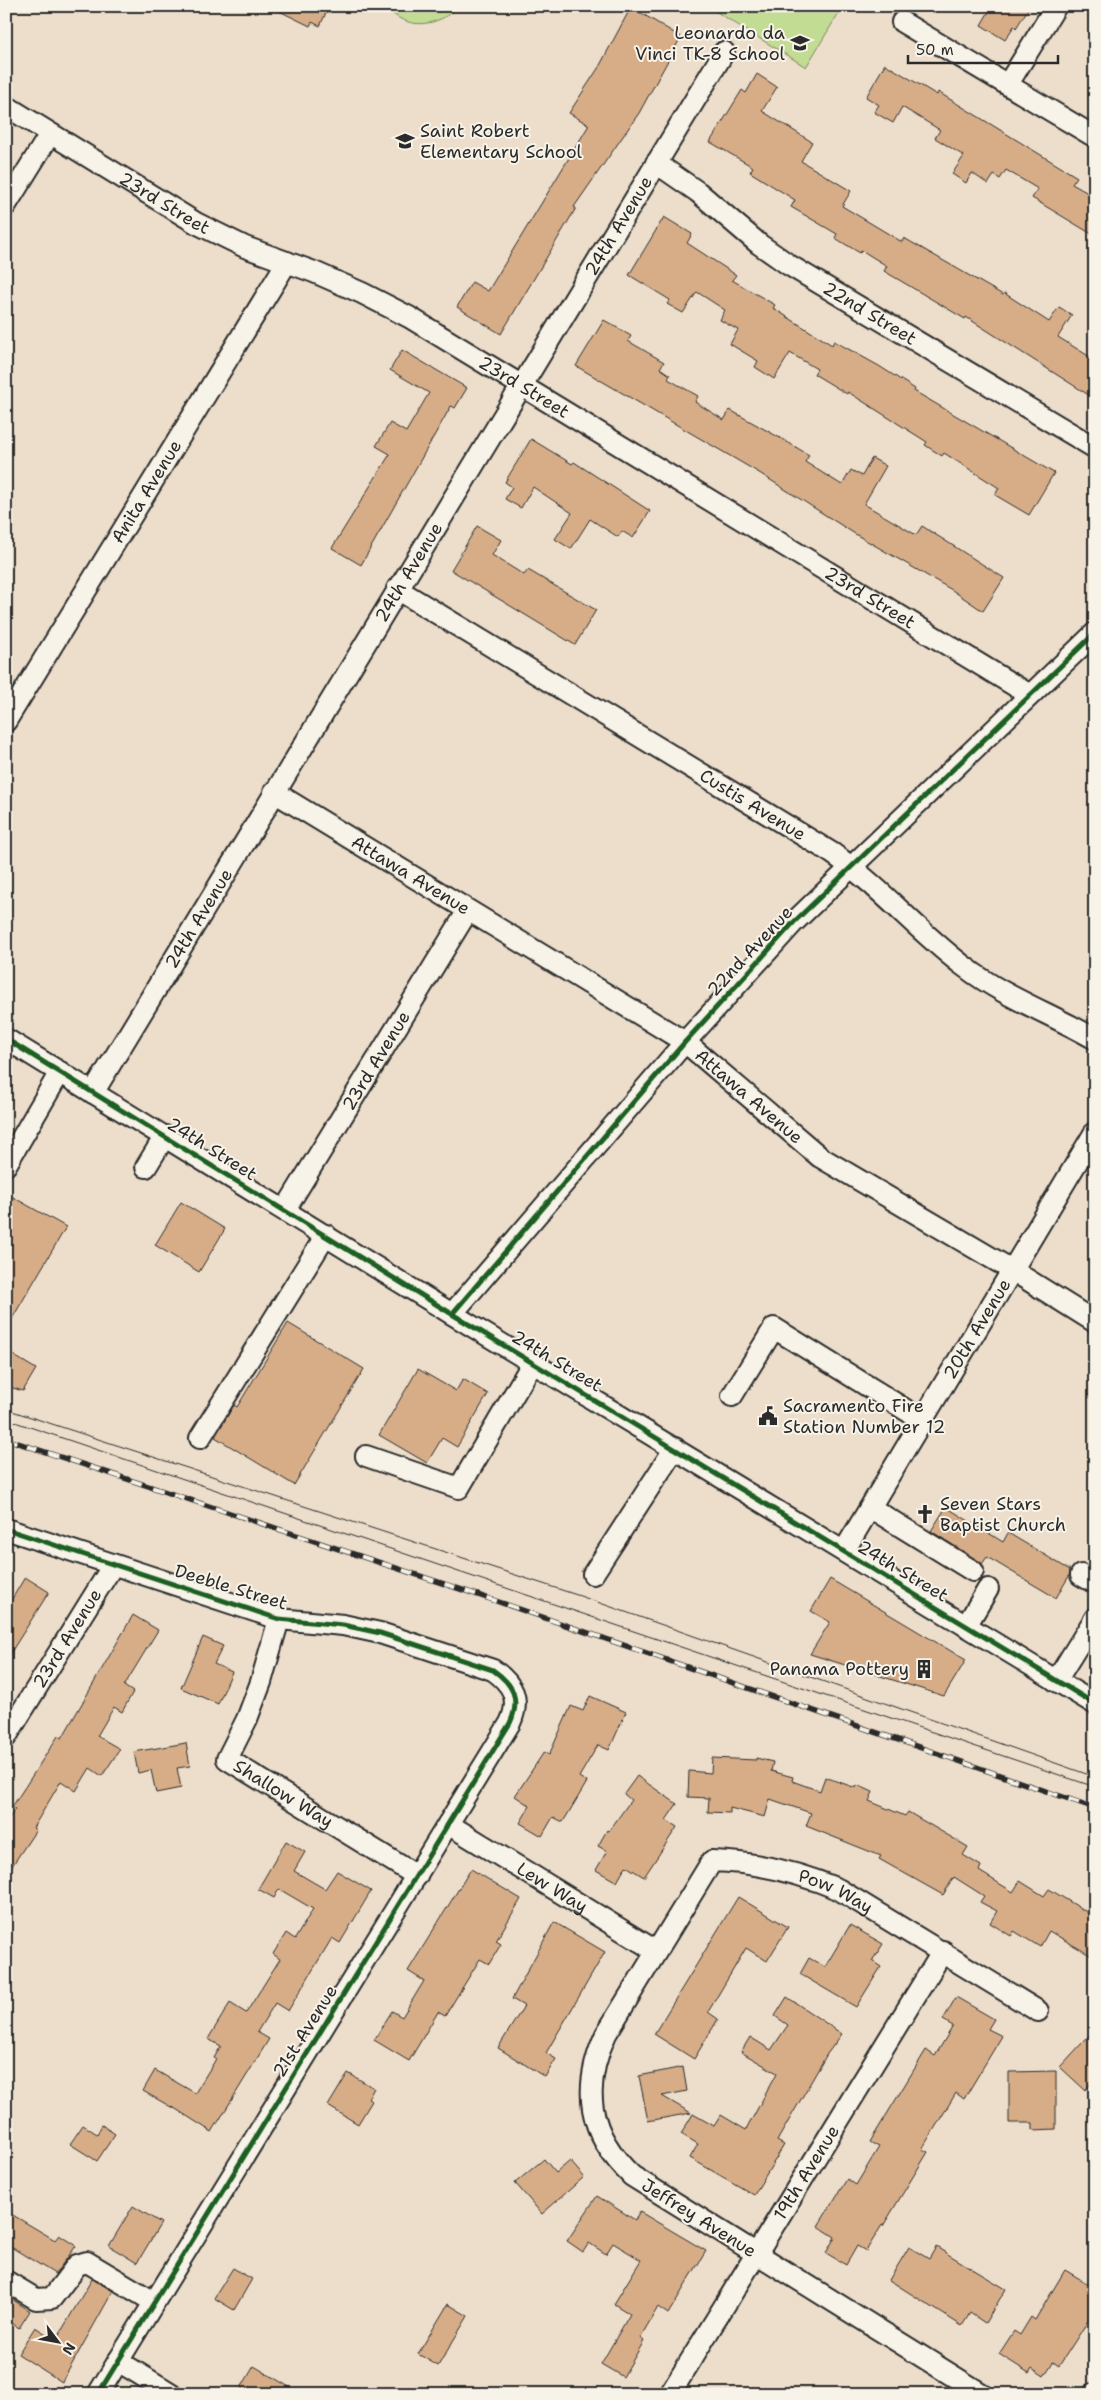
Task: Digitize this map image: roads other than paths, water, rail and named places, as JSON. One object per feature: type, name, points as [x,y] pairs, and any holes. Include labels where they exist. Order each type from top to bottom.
[{"type":"street","points":[[1008,84],[1056,6]]},
{"type":"street","points":[[902,22],[1095,137]]},
{"type":"street","name":"24th Avenue","points":[[93,1092],[724,52]]},
{"type":"street","name":"23rd Street","points":[[6,106],[196,223],[245,247],[362,293],[409,317],[1030,695]]},
{"type":"street","points":[[6,206],[50,134]]},
{"type":"street","name":"22nd Street","points":[[656,163],[698,192],[759,244],[789,265],[1095,448]]},
{"type":"street","name":"Anita Avenue","points":[[6,721],[287,262]]},
{"type":"street","name":"Custis Avenue","points":[[397,589],[851,867],[966,969],[1001,990],[1095,1039]]},
{"type":"street","name":"22nd Avenue","points":[[452,1314],[685,1042],[794,922],[1095,633]]},
{"type":"street","name":"Attawa Avenue","points":[[274,792],[468,912],[685,1042],[820,1157],[1012,1270],[1095,1322]]},
{"type":"street","name":"23rd Avenue","points":[[285,1210],[468,912]]},
{"type":"street","name":"24th Street","points":[[6,1039],[452,1314],[1095,1704]]},
{"type":"street","points":[[6,1165],[60,1072]]},
{"type":"street","name":"20th Avenue","points":[[844,1551],[1095,1132]]},
{"type":"street","points":[[146,1167],[165,1136]]},
{"type":"street","points":[[200,1438],[326,1235]]},
{"type":"street","points":[[732,1396],[774,1328],[922,1420]]},
{"type":"street","points":[[366,1456],[459,1488],[533,1362]]},
{"type":"street","points":[[593,1574],[675,1448]]},
{"type":"street","points":[[871,1508],[973,1571]]},
{"type":"street","name":"Deeble Street","points":[[6,1529],[279,1619],[343,1625],[380,1633],[493,1670],[506,1679]]},
{"type":"street","name":"23rd Avenue","points":[[6,1737],[113,1565]]},
{"type":"street","points":[[966,1626],[988,1588]]},
{"type":"street","points":[[1056,1681],[1095,1618]]},
{"type":"street","name":"Shallow Way","points":[[279,1619],[261,1682],[248,1718],[227,1759],[417,1876]]},
{"type":"street","name":"21st Avenue","points":[[98,2394],[417,1876],[513,1716],[515,1702],[513,1691],[506,1679]]},
{"type":"street","name":"Lew Way","points":[[448,1824],[656,1952]]},
{"type":"street","name":"Pow Way","points":[[656,1952],[712,1861],[774,1867],[810,1877],[857,1898],[1038,2010]]},
{"type":"street","name":"19th Avenue","points":[[670,2394],[943,1951]]},
{"type":"street","name":"Jeffrey Avenue","points":[[656,1952],[606,2034],[596,2055],[591,2080],[591,2101],[597,2127],[616,2160],[632,2176],[982,2394]]},
{"type":"street","points":[[6,2281],[36,2299],[52,2298],[77,2265],[86,2262],[154,2302]]},
{"type":"street","points":[[118,2361],[172,2394]]},
{"type":"tram line","points":[[6,1409],[580,1596],[1095,1777]]},
{"type":"tram line","points":[[6,1419],[1095,1787]]},
{"type":"railway","points":[[6,1439],[496,1601],[1095,1808]]},
{"type":"place","name":"Leonardo da Vinci TK-8 School","points":[[800,43]]},
{"type":"place","name":"Saint Robert Elementary School","points":[[405,141]]},
{"type":"place","name":"Sacramento Fire Station Number 12","points":[[768,1416]]},
{"type":"place","name":"Seven Stars Baptist Church","points":[[925,1514]]},
{"type":"place","name":"Panama Pottery","points":[[924,1669]]}]
